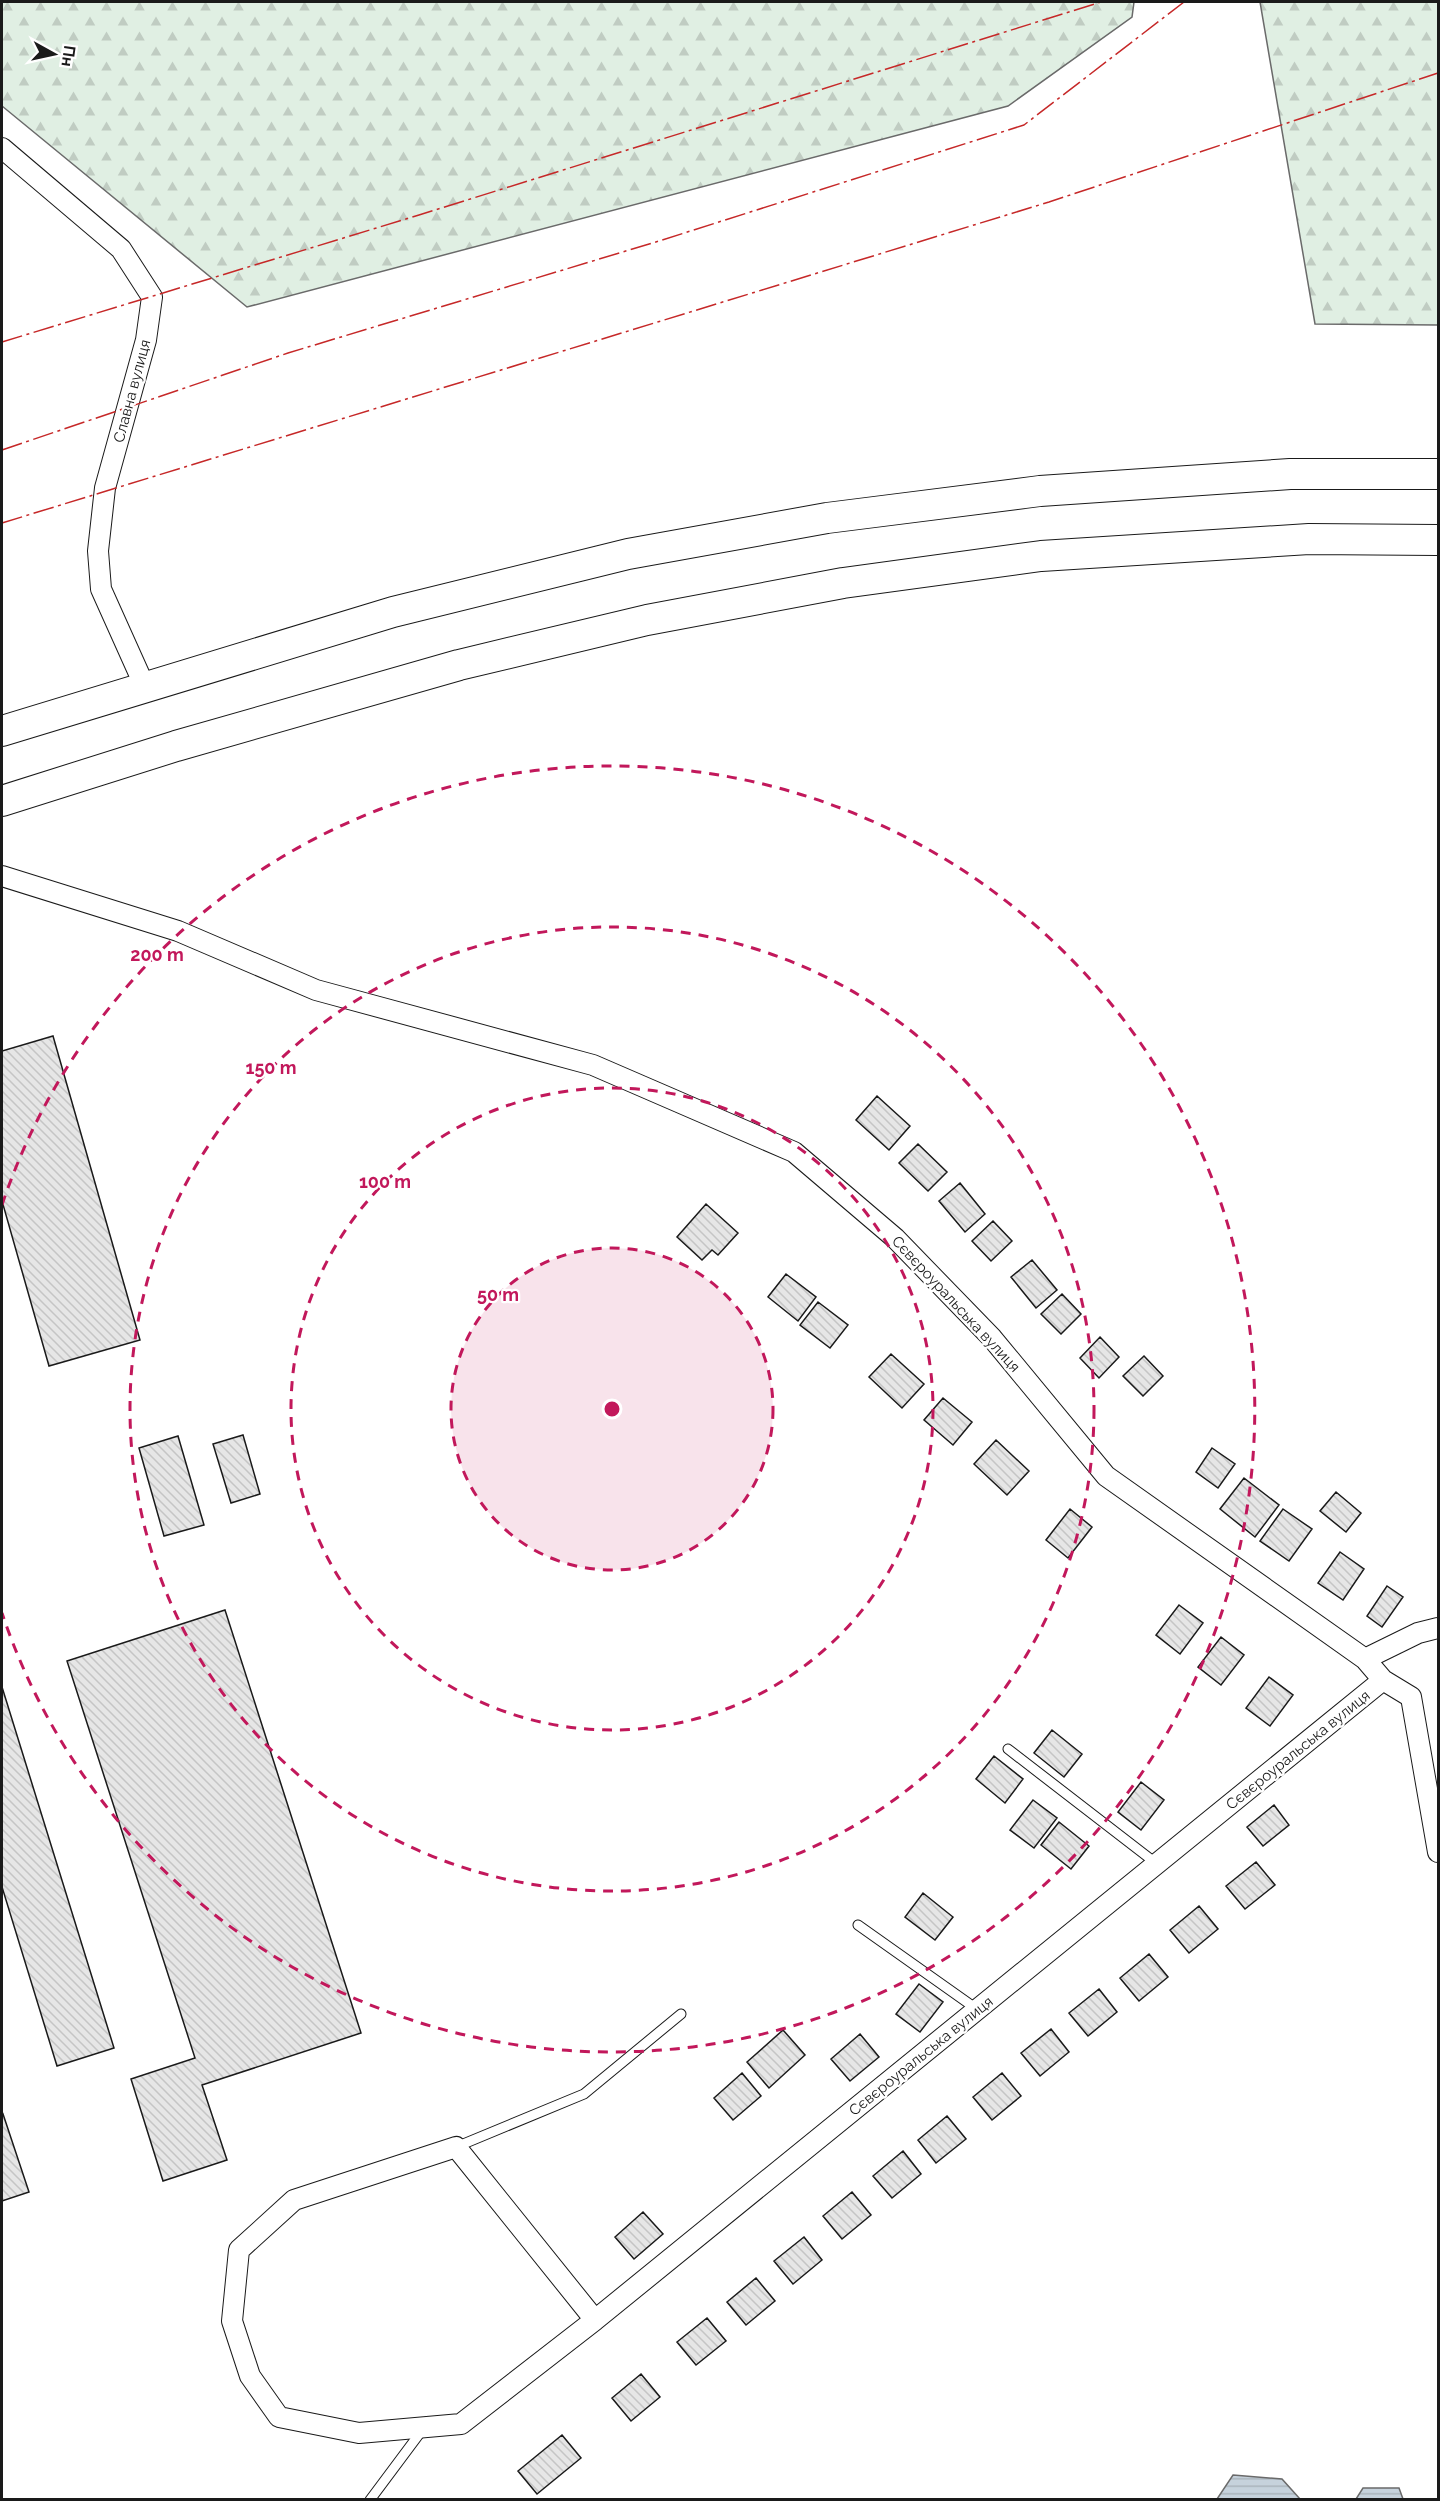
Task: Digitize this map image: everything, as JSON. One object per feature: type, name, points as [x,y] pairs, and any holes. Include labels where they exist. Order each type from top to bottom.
[{"type":"main road","points":[[2,731],[393,612],[595,562],[827,518],[1040,490],[1290,474],[1438,474]]},
{"type":"main road","points":[[2,801],[176,746],[459,665],[647,620],[843,583],[1041,556],[1309,539],[1438,540]]},
{"type":"street","name":"Славна вулиця","points":[[2,148],[121,249],[152,297],[146,339],[105,488],[98,551],[101,589],[145,687]]},
{"type":"street","name":"Сєвєроуральська вулиця","points":[[2,876],[178,931],[316,990],[592,1065],[794,1152],[895,1238],[984,1329],[1106,1476],[1365,1659],[1383,1680],[595,2320],[461,2424],[359,2433],[279,2416],[250,2376],[232,2321],[239,2250],[294,2200],[456,2147]]},
{"type":"street","points":[[1365,1659],[1418,1634],[1438,1628]]},
{"type":"street","points":[[1383,1680],[1411,1697],[1438,1852]]},
{"type":"street","points":[[456,2147],[595,2320]]},
{"type":"lane","points":[[1008,1749],[1157,1864]]},
{"type":"lane","points":[[858,1925],[978,2010]]},
{"type":"lane","points":[[456,2147],[584,2094],[681,2014]]},
{"type":"lane","points":[[370,2499],[424,2427]]},
{"type":"green space","points":[[2,2],[1134,2],[1132,17],[1008,106],[247,307],[2,106]]},
{"type":"green space","points":[[1260,2],[1438,2],[1438,325],[1315,324]]},
{"type":"shaded area","points":[[1233,2475],[1282,2479],[1300,2499],[1217,2499]]},
{"type":"shaded area","points":[[1363,2488],[1399,2488],[1403,2499],[1356,2499]]},
{"type":"building","points":[[53,1036],[140,1340],[49,1366],[2,1201],[2,1051]]},
{"type":"building","points":[[877,1096],[910,1126],[889,1150],[856,1120]]},
{"type":"building","points":[[918,1144],[947,1172],[928,1191],[899,1163]]},
{"type":"building","points":[[960,1183],[985,1214],[965,1232],[939,1201]]},
{"type":"building","points":[[706,1204],[738,1233],[718,1255],[712,1250],[702,1260],[677,1237]]},
{"type":"building","points":[[993,1221],[1012,1241],[991,1261],[972,1241]]},
{"type":"building","points":[[1032,1260],[1057,1290],[1036,1308],[1011,1277]]},
{"type":"building","points":[[786,1274],[816,1297],[798,1321],[768,1297]]},
{"type":"building","points":[[1062,1294],[1081,1314],[1061,1334],[1041,1314]]},
{"type":"building","points":[[818,1302],[848,1325],[830,1348],[800,1325]]},
{"type":"building","points":[[1100,1337],[1119,1357],[1099,1378],[1080,1358]]},
{"type":"building","points":[[891,1354],[924,1384],[902,1408],[869,1377]]},
{"type":"building","points":[[1144,1356],[1163,1376],[1143,1396],[1123,1376]]},
{"type":"building","points":[[943,1398],[972,1422],[953,1445],[924,1420]]},
{"type":"building","points":[[243,1435],[260,1494],[231,1503],[213,1444]]},
{"type":"building","points":[[178,1436],[204,1525],[164,1536],[139,1448]]},
{"type":"building","points":[[996,1440],[1029,1471],[1007,1495],[974,1464]]},
{"type":"building","points":[[1212,1448],[1235,1464],[1218,1488],[1196,1472]]},
{"type":"building","points":[[1244,1478],[1279,1505],[1255,1537],[1220,1509]]},
{"type":"building","points":[[1336,1492],[1361,1513],[1346,1532],[1320,1511]]},
{"type":"building","points":[[1070,1509],[1092,1527],[1068,1558],[1046,1540]]},
{"type":"building","points":[[1283,1509],[1312,1529],[1289,1561],[1260,1541]]},
{"type":"building","points":[[1340,1552],[1364,1569],[1343,1600],[1318,1583]]},
{"type":"building","points":[[1387,1586],[1403,1597],[1382,1627],[1367,1616]]},
{"type":"building","points":[[1179,1605],[1203,1623],[1180,1654],[1156,1635]]},
{"type":"building","points":[[225,1610],[361,2033],[202,2085],[227,2160],[163,2181],[131,2079],[195,2058],[67,1661]]},
{"type":"building","points":[[1221,1637],[1244,1655],[1221,1685],[1198,1667]]},
{"type":"building","points":[[1269,1677],[1293,1695],[1270,1726],[1246,1708]]},
{"type":"building","points":[[2,1687],[114,2048],[57,2066],[2,1887]]},
{"type":"building","points":[[1052,1730],[1082,1754],[1064,1777],[1034,1753]]},
{"type":"building","points":[[994,1756],[1023,1779],[1005,1803],[976,1779]]},
{"type":"building","points":[[1141,1782],[1164,1800],[1141,1830],[1118,1812]]},
{"type":"building","points":[[1033,1800],[1057,1818],[1034,1848],[1010,1830]]},
{"type":"building","points":[[1274,1805],[1289,1825],[1263,1846],[1247,1827]]},
{"type":"building","points":[[1059,1822],[1089,1846],[1071,1869],[1041,1845]]},
{"type":"building","points":[[1256,1862],[1275,1885],[1245,1909],[1226,1886]]},
{"type":"building","points":[[923,1893],[953,1917],[935,1940],[905,1917]]},
{"type":"building","points":[[1199,1906],[1218,1929],[1189,1953],[1170,1930]]},
{"type":"building","points":[[1149,1954],[1168,1977],[1139,2001],[1120,1978]]},
{"type":"building","points":[[919,1984],[943,2002],[920,2032],[896,2014]]},
{"type":"building","points":[[1099,1989],[1117,2012],[1088,2036],[1069,2013]]},
{"type":"building","points":[[1051,2029],[1069,2052],[1040,2076],[1021,2053]]},
{"type":"building","points":[[783,2030],[805,2055],[769,2088],[747,2062]]},
{"type":"building","points":[[860,2034],[879,2057],[850,2081],[831,2059]]},
{"type":"building","points":[[742,2073],[761,2096],[733,2120],[714,2098]]},
{"type":"building","points":[[1002,2073],[1021,2096],[992,2120],[973,2097]]},
{"type":"building","points":[[2,2115],[29,2192],[2,2201]]},
{"type":"building","points":[[947,2116],[966,2139],[936,2163],[918,2140]]},
{"type":"building","points":[[903,2151],[921,2174],[892,2198],[873,2176]]},
{"type":"building","points":[[852,2192],[871,2215],[842,2239],[823,2216]]},
{"type":"building","points":[[643,2212],[663,2234],[634,2259],[615,2237]]},
{"type":"building","points":[[804,2237],[822,2260],[793,2284],[774,2261]]},
{"type":"building","points":[[756,2278],[775,2301],[746,2325],[727,2302]]},
{"type":"building","points":[[707,2318],[726,2341],[696,2365],[677,2342]]},
{"type":"building","points":[[641,2374],[660,2397],[631,2421],[612,2398]]},
{"type":"building","points":[[562,2435],[581,2458],[537,2494],[518,2471]]},
{"type":"power","points":[[2,342],[419,215],[1101,2]]},
{"type":"power","points":[[2,450],[288,353],[659,241],[1024,125],[1184,2]]},
{"type":"power","points":[[2,523],[1049,202],[1438,73]]}]
